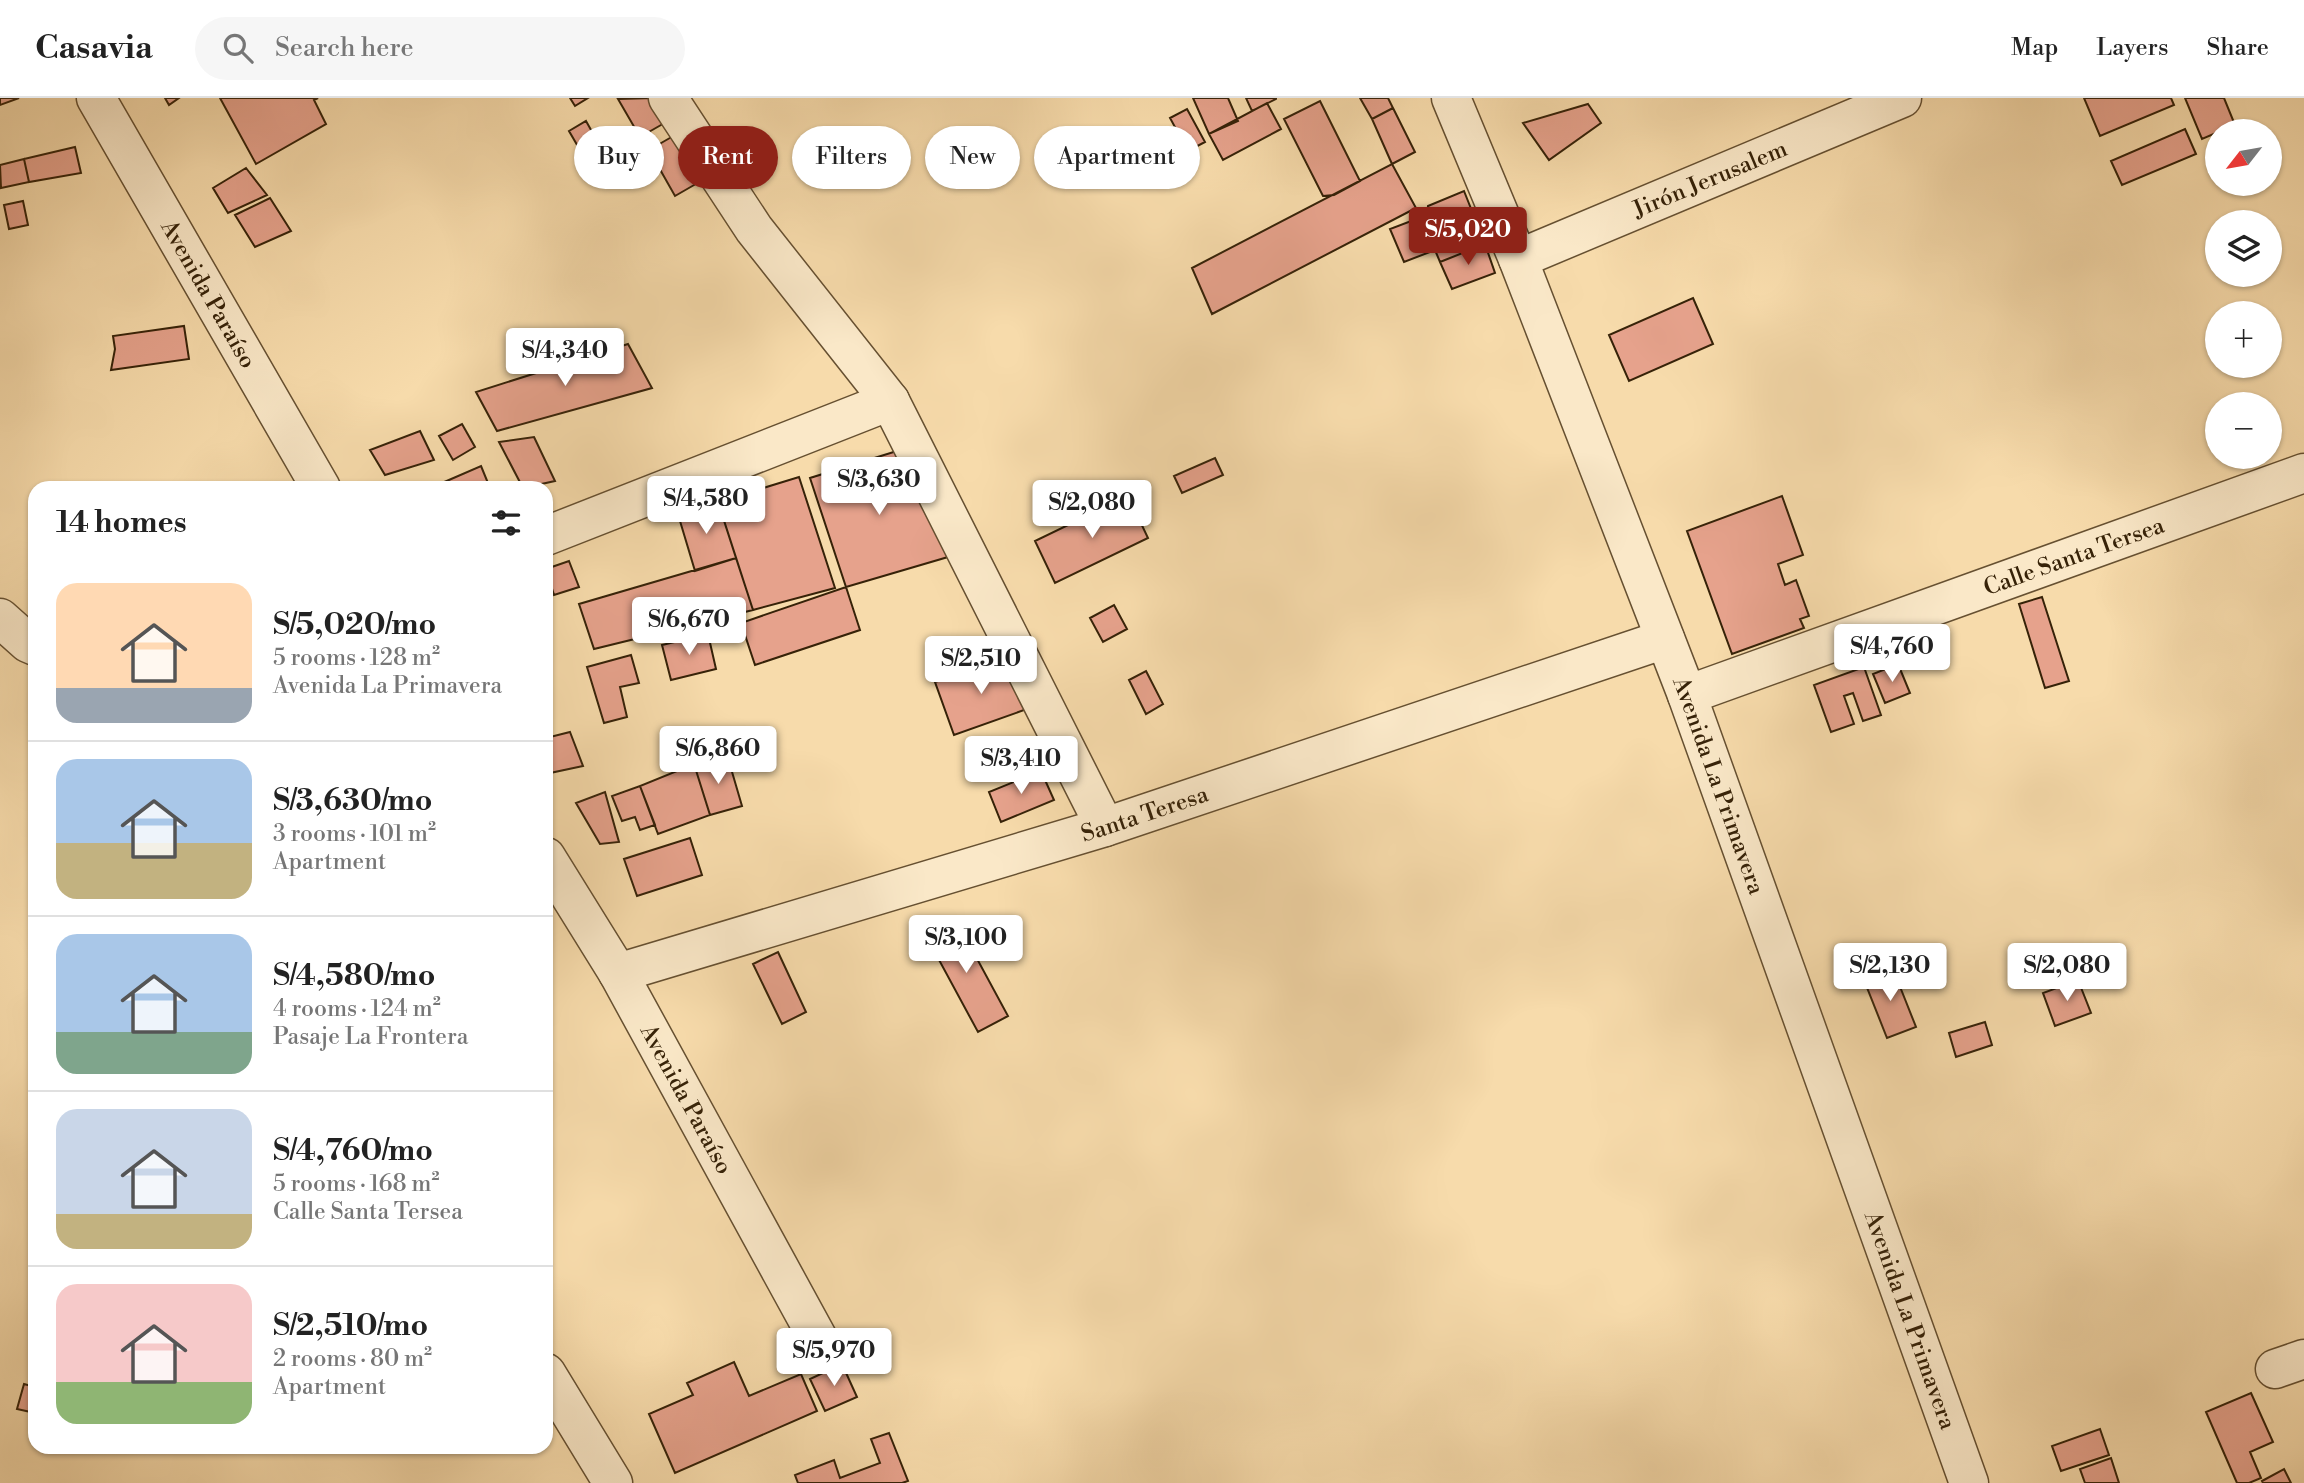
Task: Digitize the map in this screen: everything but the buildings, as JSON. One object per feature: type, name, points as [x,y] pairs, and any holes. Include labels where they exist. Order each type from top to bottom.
[{"type":"street","name":"Avenida Paraíso","points":[[96,98],[317,481]]},
{"type":"street","points":[[668,98],[754,229],[890,401],[1105,827]]},
{"type":"street","name":"Avenida La Primavera","points":[[1451,98],[1518,259],[1687,695],[1969,1483]]},
{"type":"street","name":"Jirón Jerusalem","points":[[1518,259],[1902,98]]},
{"type":"street","points":[[553,534],[890,401]]},
{"type":"street","name":"Calle Santa Tersea","points":[[1687,695],[2304,473]]},
{"type":"street","points":[[0,618],[28,643]]},
{"type":"street","name":"Santa Teresa","points":[[618,973],[1105,827],[1665,639]]},
{"type":"street","name":"Avenida Paraíso","points":[[553,868],[618,973],[821,1346]]},
{"type":"street","points":[[553,1384],[613,1483]]}]
